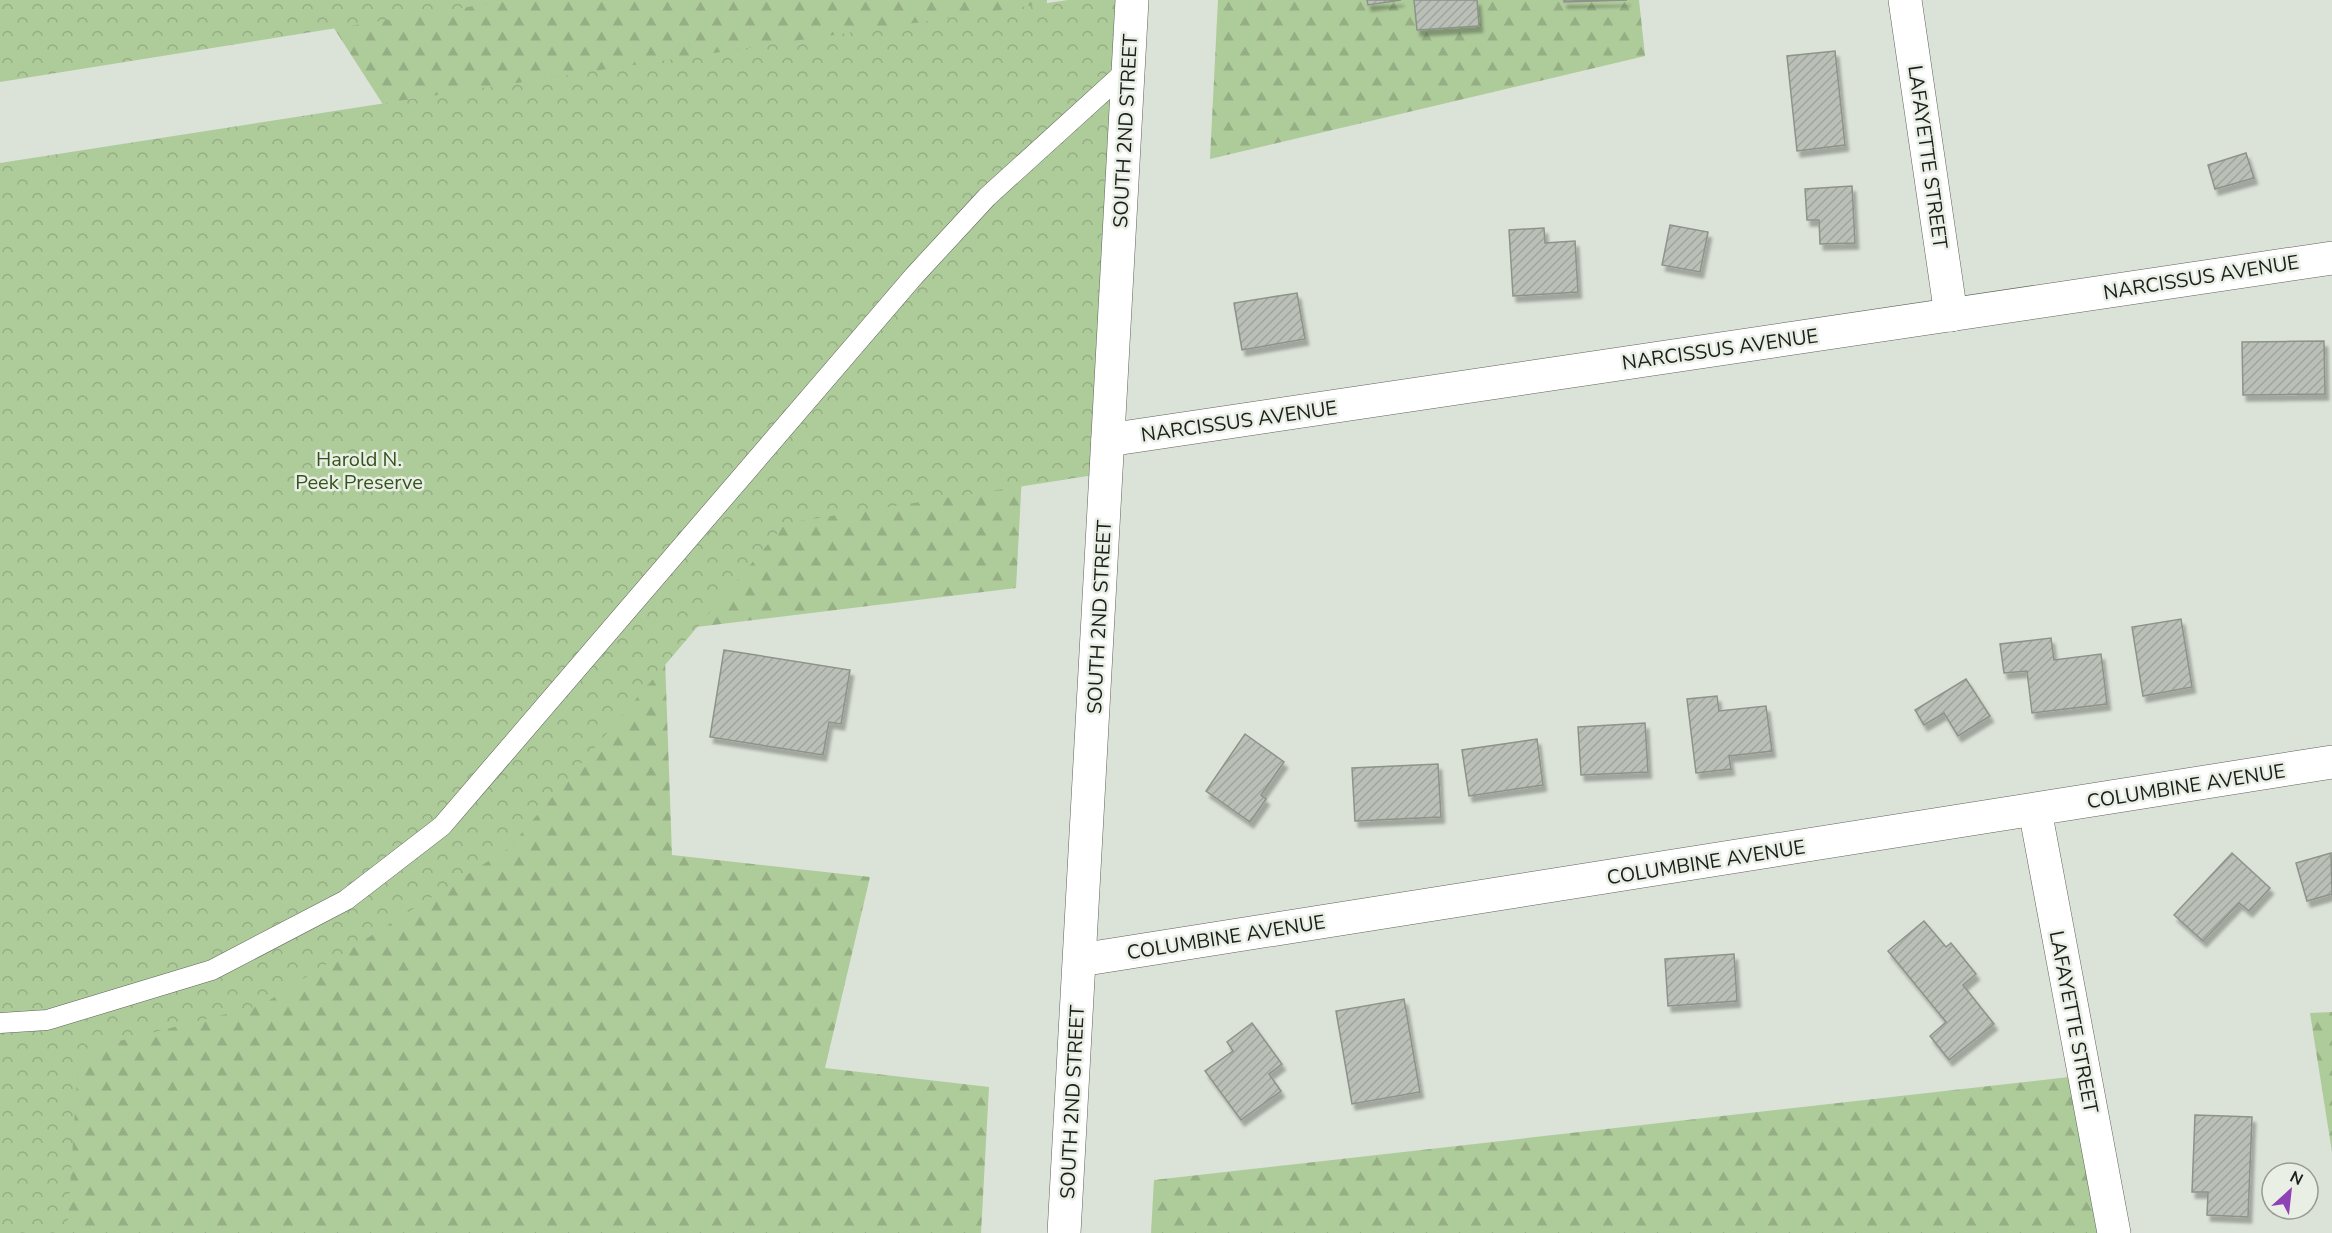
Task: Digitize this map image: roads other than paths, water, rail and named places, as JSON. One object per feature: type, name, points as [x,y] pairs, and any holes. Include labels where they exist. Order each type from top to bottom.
[{"type":"street","name":"SOUTH 2ND STREET","points":[[1064,1233],[1132,0]]},
{"type":"street","name":"LAFAYETTE STREET","points":[[1905,0],[1951,315]]},
{"type":"street","name":"NARCISSUS AVENUE","points":[[1108,440],[2332,258]]},
{"type":"street","name":"COLUMBINE AVENUE","points":[[1080,960],[2332,762]]},
{"type":"street","name":"LAFAYETTE STREET","points":[[2035,810],[2114,1233]]},
{"type":"lane","points":[[0,1023],[47,1020],[212,970],[346,900],[442,826],[922,267],[987,197],[1128,69]]},
{"type":"park label","name":"Harold N. Peek Preserve","points":[[359,470]]}]
